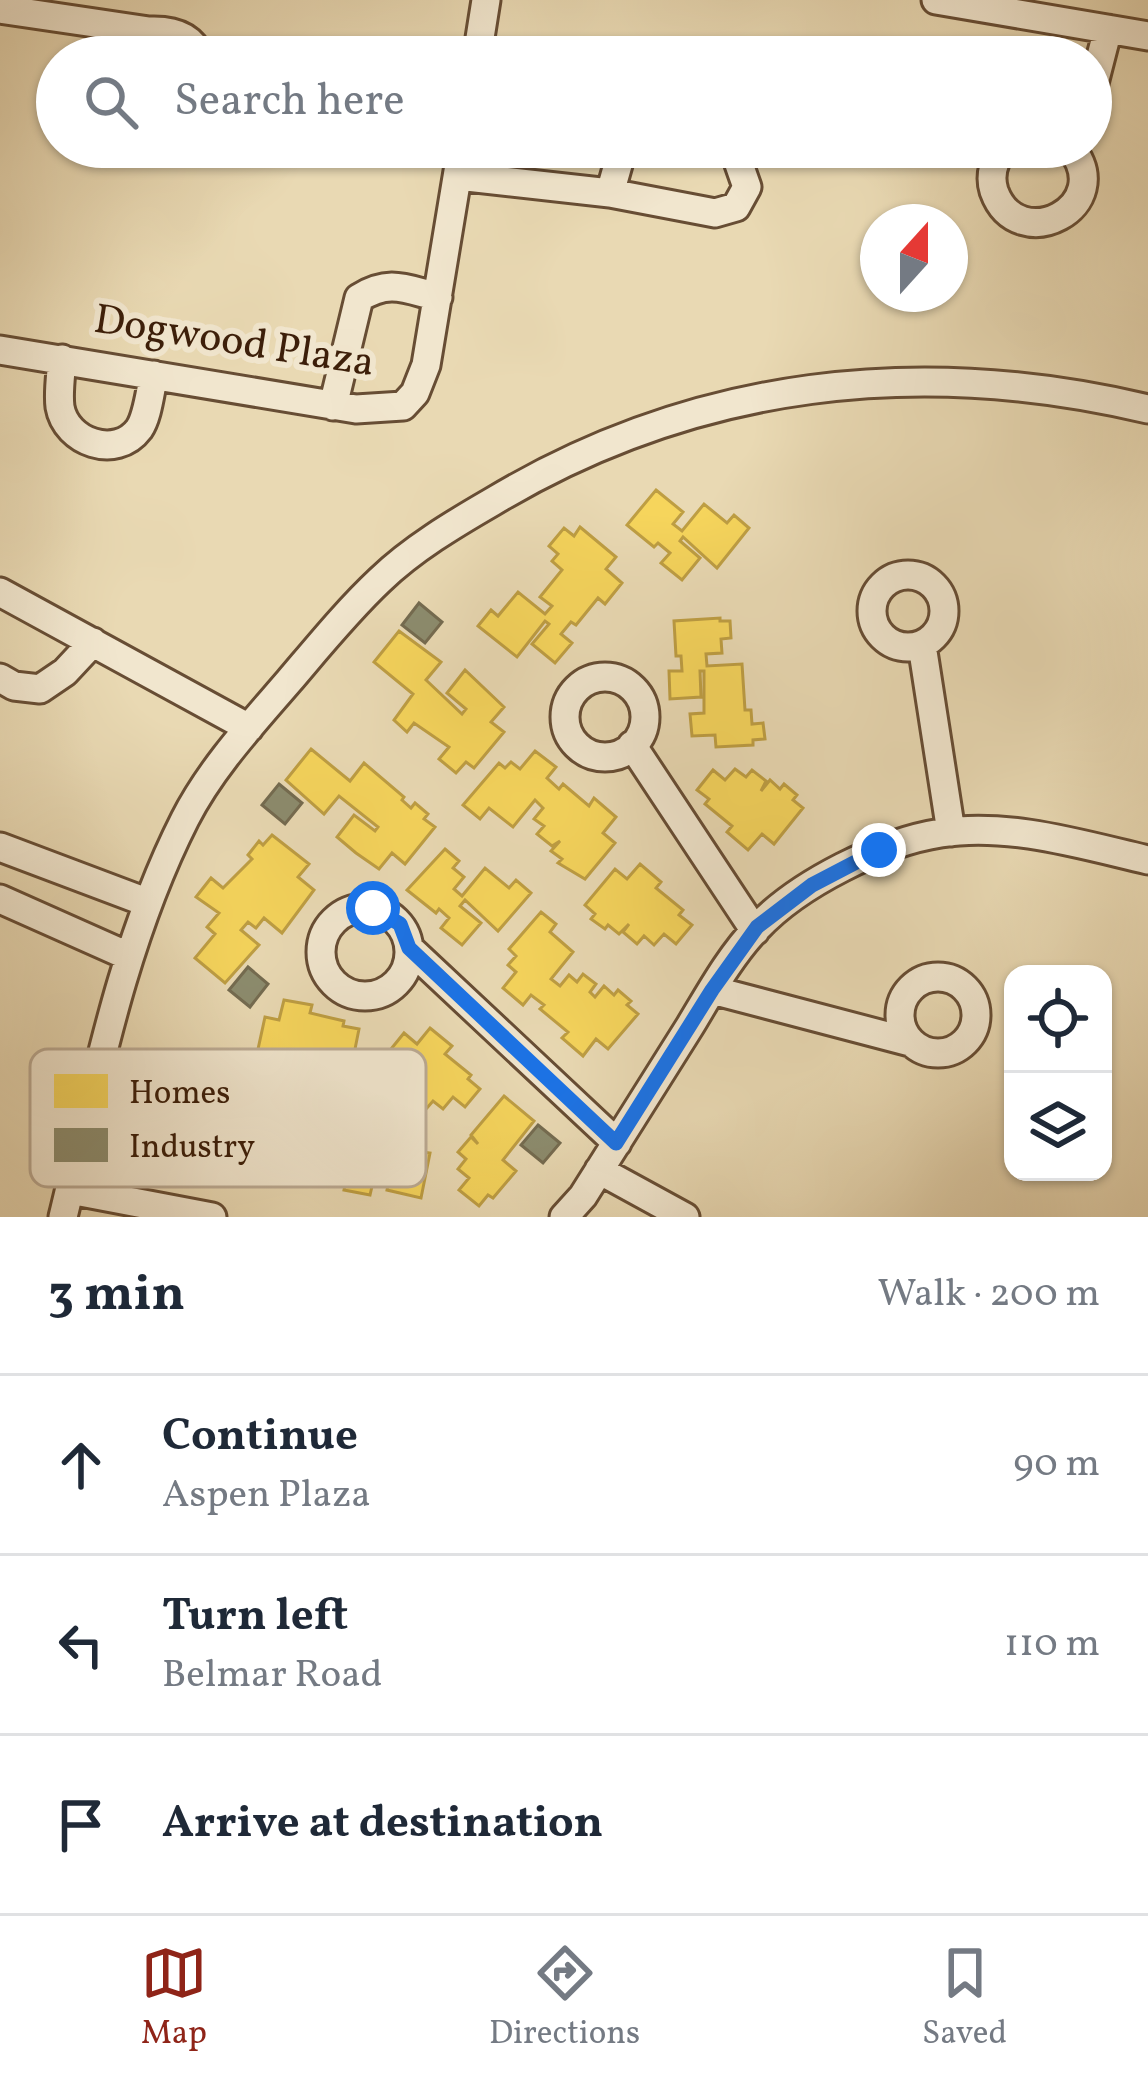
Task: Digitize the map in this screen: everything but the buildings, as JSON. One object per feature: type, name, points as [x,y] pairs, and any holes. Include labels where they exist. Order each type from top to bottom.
[{"type":"street","points":[[479,36],[485,0]]},
{"type":"street","points":[[936,0],[1018,7],[1148,36]]},
{"type":"street","points":[[0,9],[184,36]]},
{"type":"street","points":[[1106,36],[1108,29]]},
{"type":"street","points":[[142,36],[149,32]]},
{"type":"street","name":"Dogwood Plaza","points":[[0,350],[333,406],[384,410],[403,406],[416,393],[426,365],[459,168]]},
{"type":"street","points":[[610,193],[617,168]]},
{"type":"street","points":[[458,176],[610,193],[716,213],[736,207],[747,187],[740,168]]},
{"type":"street","points":[[995,168],[994,193],[1006,211],[1020,220],[1040,223],[1055,220],[1073,207],[1081,194],[1082,168]]},
{"type":"street","points":[[333,406],[359,298],[378,287],[393,286],[437,297]]},
{"type":"street","points":[[62,359],[60,409],[73,433],[99,446],[123,442],[141,427],[154,375]]},
{"type":"street","points":[[105,1049],[146,902],[188,814],[249,728],[382,578],[457,523],[546,469],[689,412],[805,388],[906,380],[993,382],[1083,394],[1148,410]]},
{"type":"street","points":[[0,592],[249,728]]},
{"type":"street","points":[[0,678],[14,686],[40,689],[65,672],[93,642]]},
{"type":"street","points":[[922,645],[951,832]]},
{"type":"street","points":[[632,745],[754,931]]},
{"type":"street","points":[[564,1217],[754,931],[812,885],[879,850],[951,832],[1066,841],[1148,860]]},
{"type":"street","points":[[0,847],[146,902]]},
{"type":"street","points":[[0,898],[128,956]]},
{"type":"street","points":[[409,948],[616,1143]]},
{"type":"street","points":[[712,990],[910,1042]]},
{"type":"street","points":[[599,1170],[685,1217]]},
{"type":"street","points":[[67,1204],[212,1217]]},
{"type":"route","points":[[373,908],[400,924],[409,948],[616,1143],[757,927],[812,885],[879,850]]}]
